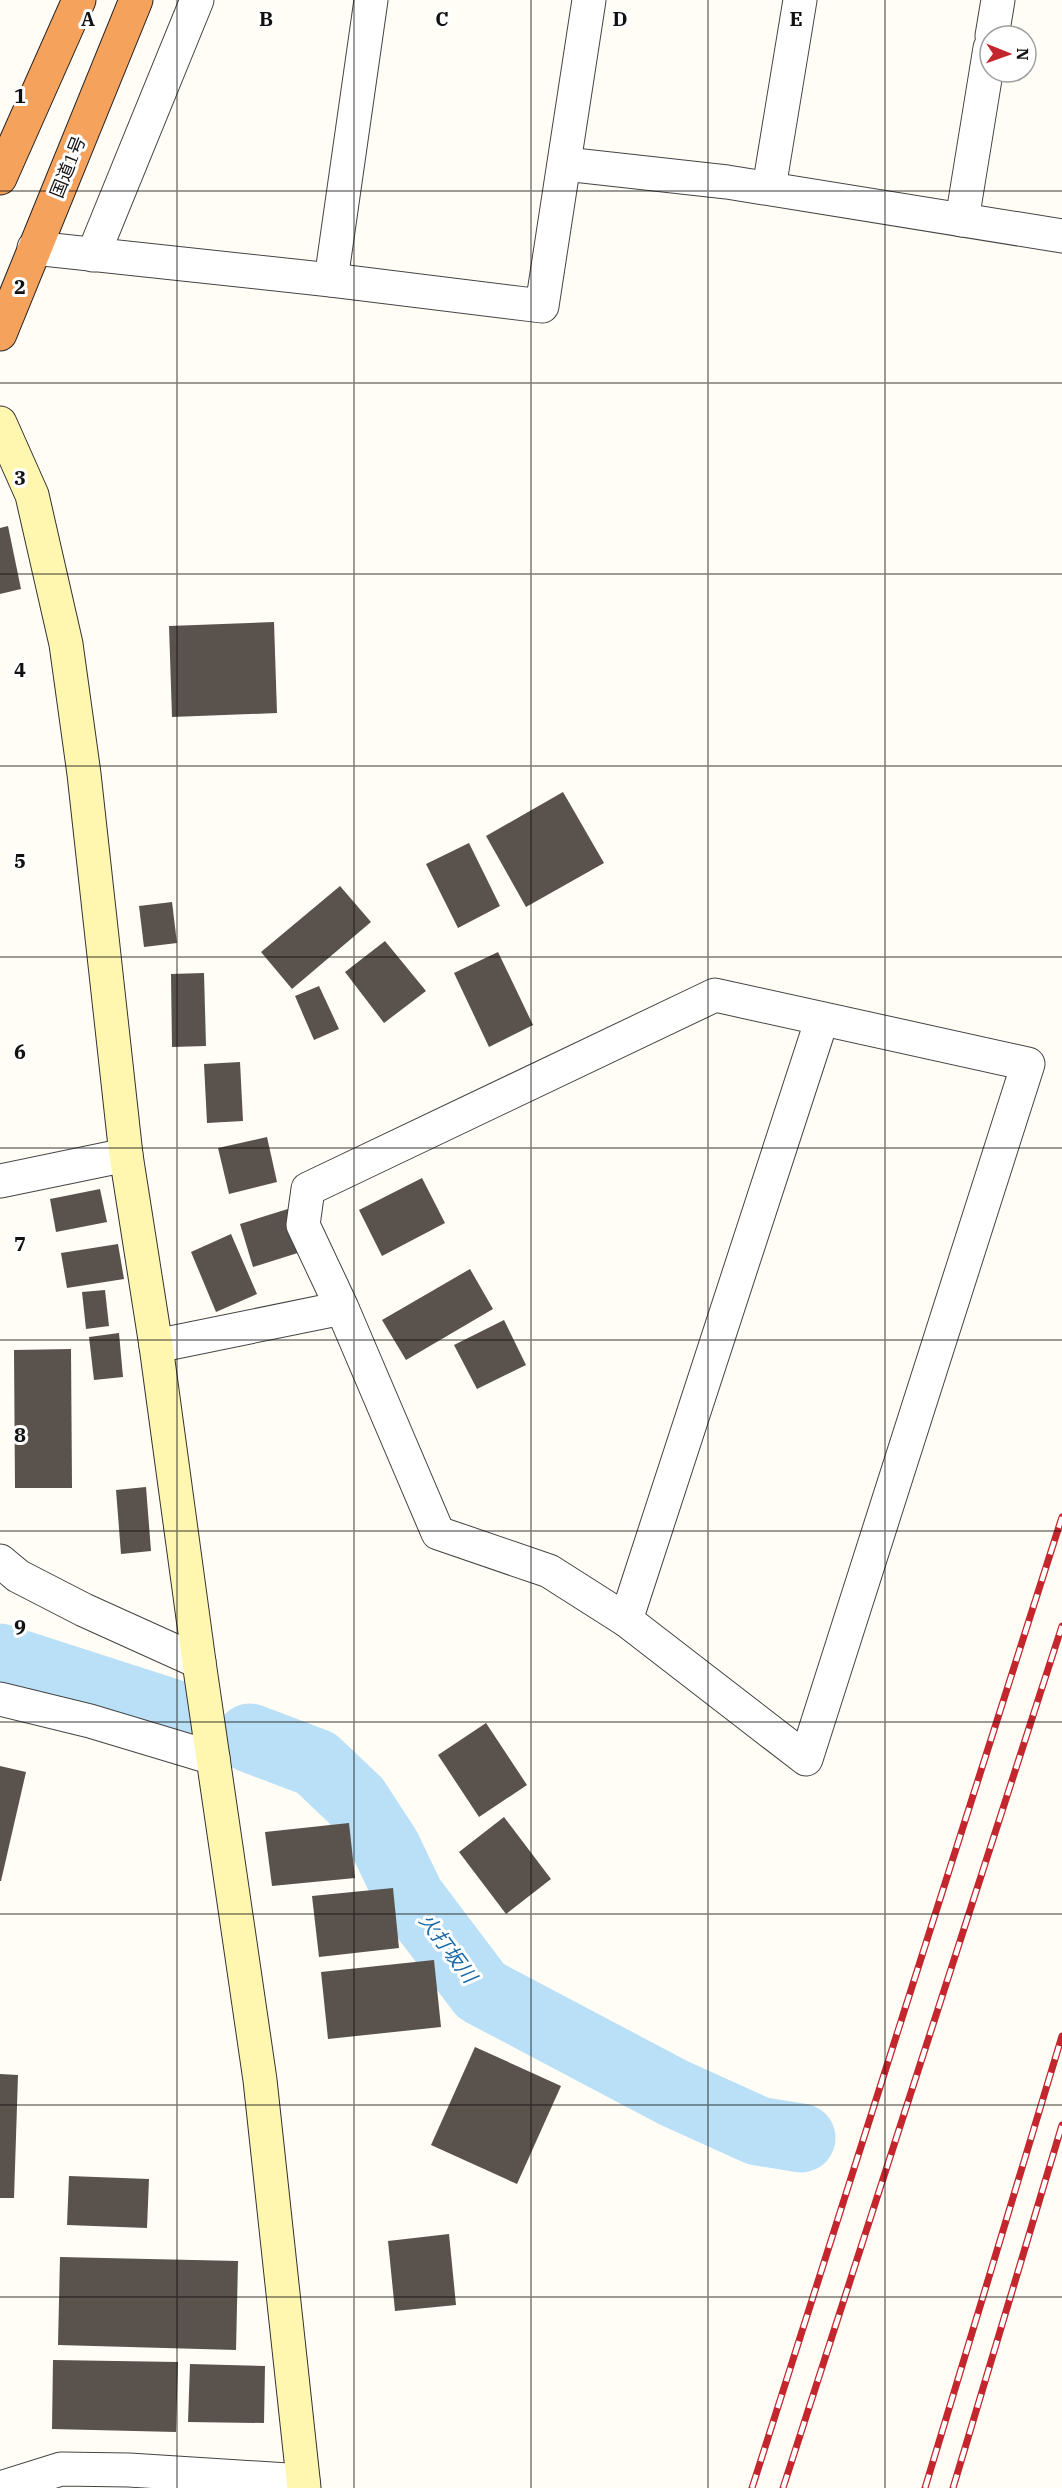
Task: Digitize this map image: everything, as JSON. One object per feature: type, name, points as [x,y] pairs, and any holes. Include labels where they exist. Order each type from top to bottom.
[{"type":"highway","points":[[0,178],[79,0]]},
{"type":"highway","name":"国道1号","points":[[0,334],[136,0]]},
{"type":"street","points":[[93,255],[197,0]]},
{"type":"street","points":[[331,280],[371,0]]},
{"type":"street","points":[[34,248],[331,280],[542,306],[589,0]]},
{"type":"street","points":[[768,188],[800,0]]},
{"type":"street","points":[[994,24],[998,0]]},
{"type":"street","points":[[962,220],[984,84]]},
{"type":"street","points":[[565,164],[768,188],[1062,236]]},
{"type":"street","points":[[0,423],[32,495],[66,644],[84,774],[126,1155],[156,1346],[260,2080],[304,2485],[129,2470],[61,2469],[0,2488]]},
{"type":"street","points":[[714,995],[1028,1064],[806,1759],[626,1620],[549,1571],[438,1533],[342,1308],[303,1225],[308,1188],[714,995]]},
{"type":"street","points":[[626,1620],[822,1019]]},
{"type":"street","points":[[0,1181],[126,1155]]},
{"type":"street","points":[[156,1346],[342,1308]]},
{"type":"street","points":[[0,1561],[18,1576],[84,1610],[199,1662]]},
{"type":"street","points":[[0,1699],[90,1721],[213,1758]]},
{"type":"building","points":[[8,526],[21,589],[0,594],[0,528]]},
{"type":"building","points":[[274,622],[277,713],[172,717],[169,626]]},
{"type":"building","points":[[563,792],[604,863],[526,907],[486,836]]},
{"type":"building","points":[[469,843],[500,906],[458,928],[426,864]]},
{"type":"building","points":[[340,886],[371,922],[292,989],[261,952]]},
{"type":"building","points":[[172,902],[177,943],[144,947],[139,906]]},
{"type":"building","points":[[385,941],[426,991],[384,1023],[345,972]]},
{"type":"building","points":[[498,952],[533,1025],[489,1047],[454,973]]},
{"type":"building","points":[[204,973],[206,1046],[172,1047],[171,974]]},
{"type":"building","points":[[319,986],[339,1029],[314,1040],[295,996]]},
{"type":"building","points":[[240,1062],[243,1121],[207,1123],[204,1064]]},
{"type":"building","points":[[267,1137],[277,1182],[229,1194],[218,1148]]},
{"type":"building","points":[[422,1178],[445,1223],[382,1256],[359,1210]]},
{"type":"building","points":[[100,1189],[107,1222],[56,1232],[50,1199]]},
{"type":"building","points":[[291,1208],[304,1251],[253,1267],[240,1224]]},
{"type":"building","points":[[231,1234],[257,1294],[216,1312],[191,1252]]},
{"type":"building","points":[[118,1244],[124,1279],[67,1288],[61,1253]]},
{"type":"building","points":[[470,1269],[493,1309],[406,1360],[382,1320]]},
{"type":"building","points":[[105,1290],[109,1326],[86,1329],[82,1292]]},
{"type":"building","points":[[504,1320],[526,1365],[477,1389],[454,1345]]},
{"type":"building","points":[[119,1333],[123,1377],[94,1380],[89,1337]]},
{"type":"building","points":[[71,1349],[72,1488],[15,1488],[14,1350]]},
{"type":"building","points":[[146,1487],[151,1551],[121,1554],[116,1490]]},
{"type":"building","points":[[486,1723],[527,1785],[479,1817],[438,1755]]},
{"type":"building","points":[[0,1766],[26,1772],[1,1881],[0,1881]]},
{"type":"building","points":[[504,1817],[551,1879],[506,1914],[459,1852]]},
{"type":"building","points":[[349,1823],[355,1878],[272,1886],[265,1832]]},
{"type":"building","points":[[393,1888],[399,1948],[319,1957],[312,1896]]},
{"type":"building","points":[[434,1960],[441,2027],[328,2039],[321,1972]]},
{"type":"building","points":[[475,2047],[561,2086],[517,2184],[431,2145]]},
{"type":"building","points":[[0,2074],[18,2075],[14,2198],[0,2198]]},
{"type":"building","points":[[69,2176],[149,2179],[147,2228],[67,2225]]},
{"type":"building","points":[[449,2234],[456,2305],[395,2311],[388,2241]]},
{"type":"building","points":[[60,2257],[238,2261],[236,2350],[58,2345]]},
{"type":"building","points":[[53,2360],[178,2362],[176,2432],[52,2429]]},
{"type":"building","points":[[190,2364],[265,2366],[264,2423],[188,2422]]},
{"type":"waterway","name":"火打坂川","points":[[0,1658],[186,1718]]},
{"type":"waterway","name":"火打坂川","points":[[250,1738],[316,1763],[356,1801],[386,1847],[410,1897],[481,1991],[674,2093],[758,2131],[801,2138]]},
{"type":"railway","points":[[752,2488],[1062,1517]]},
{"type":"railway","points":[[783,2488],[1062,1626]]},
{"type":"railway","points":[[925,2488],[1062,2036]]},
{"type":"railway","points":[[953,2488],[1062,2125]]}]
